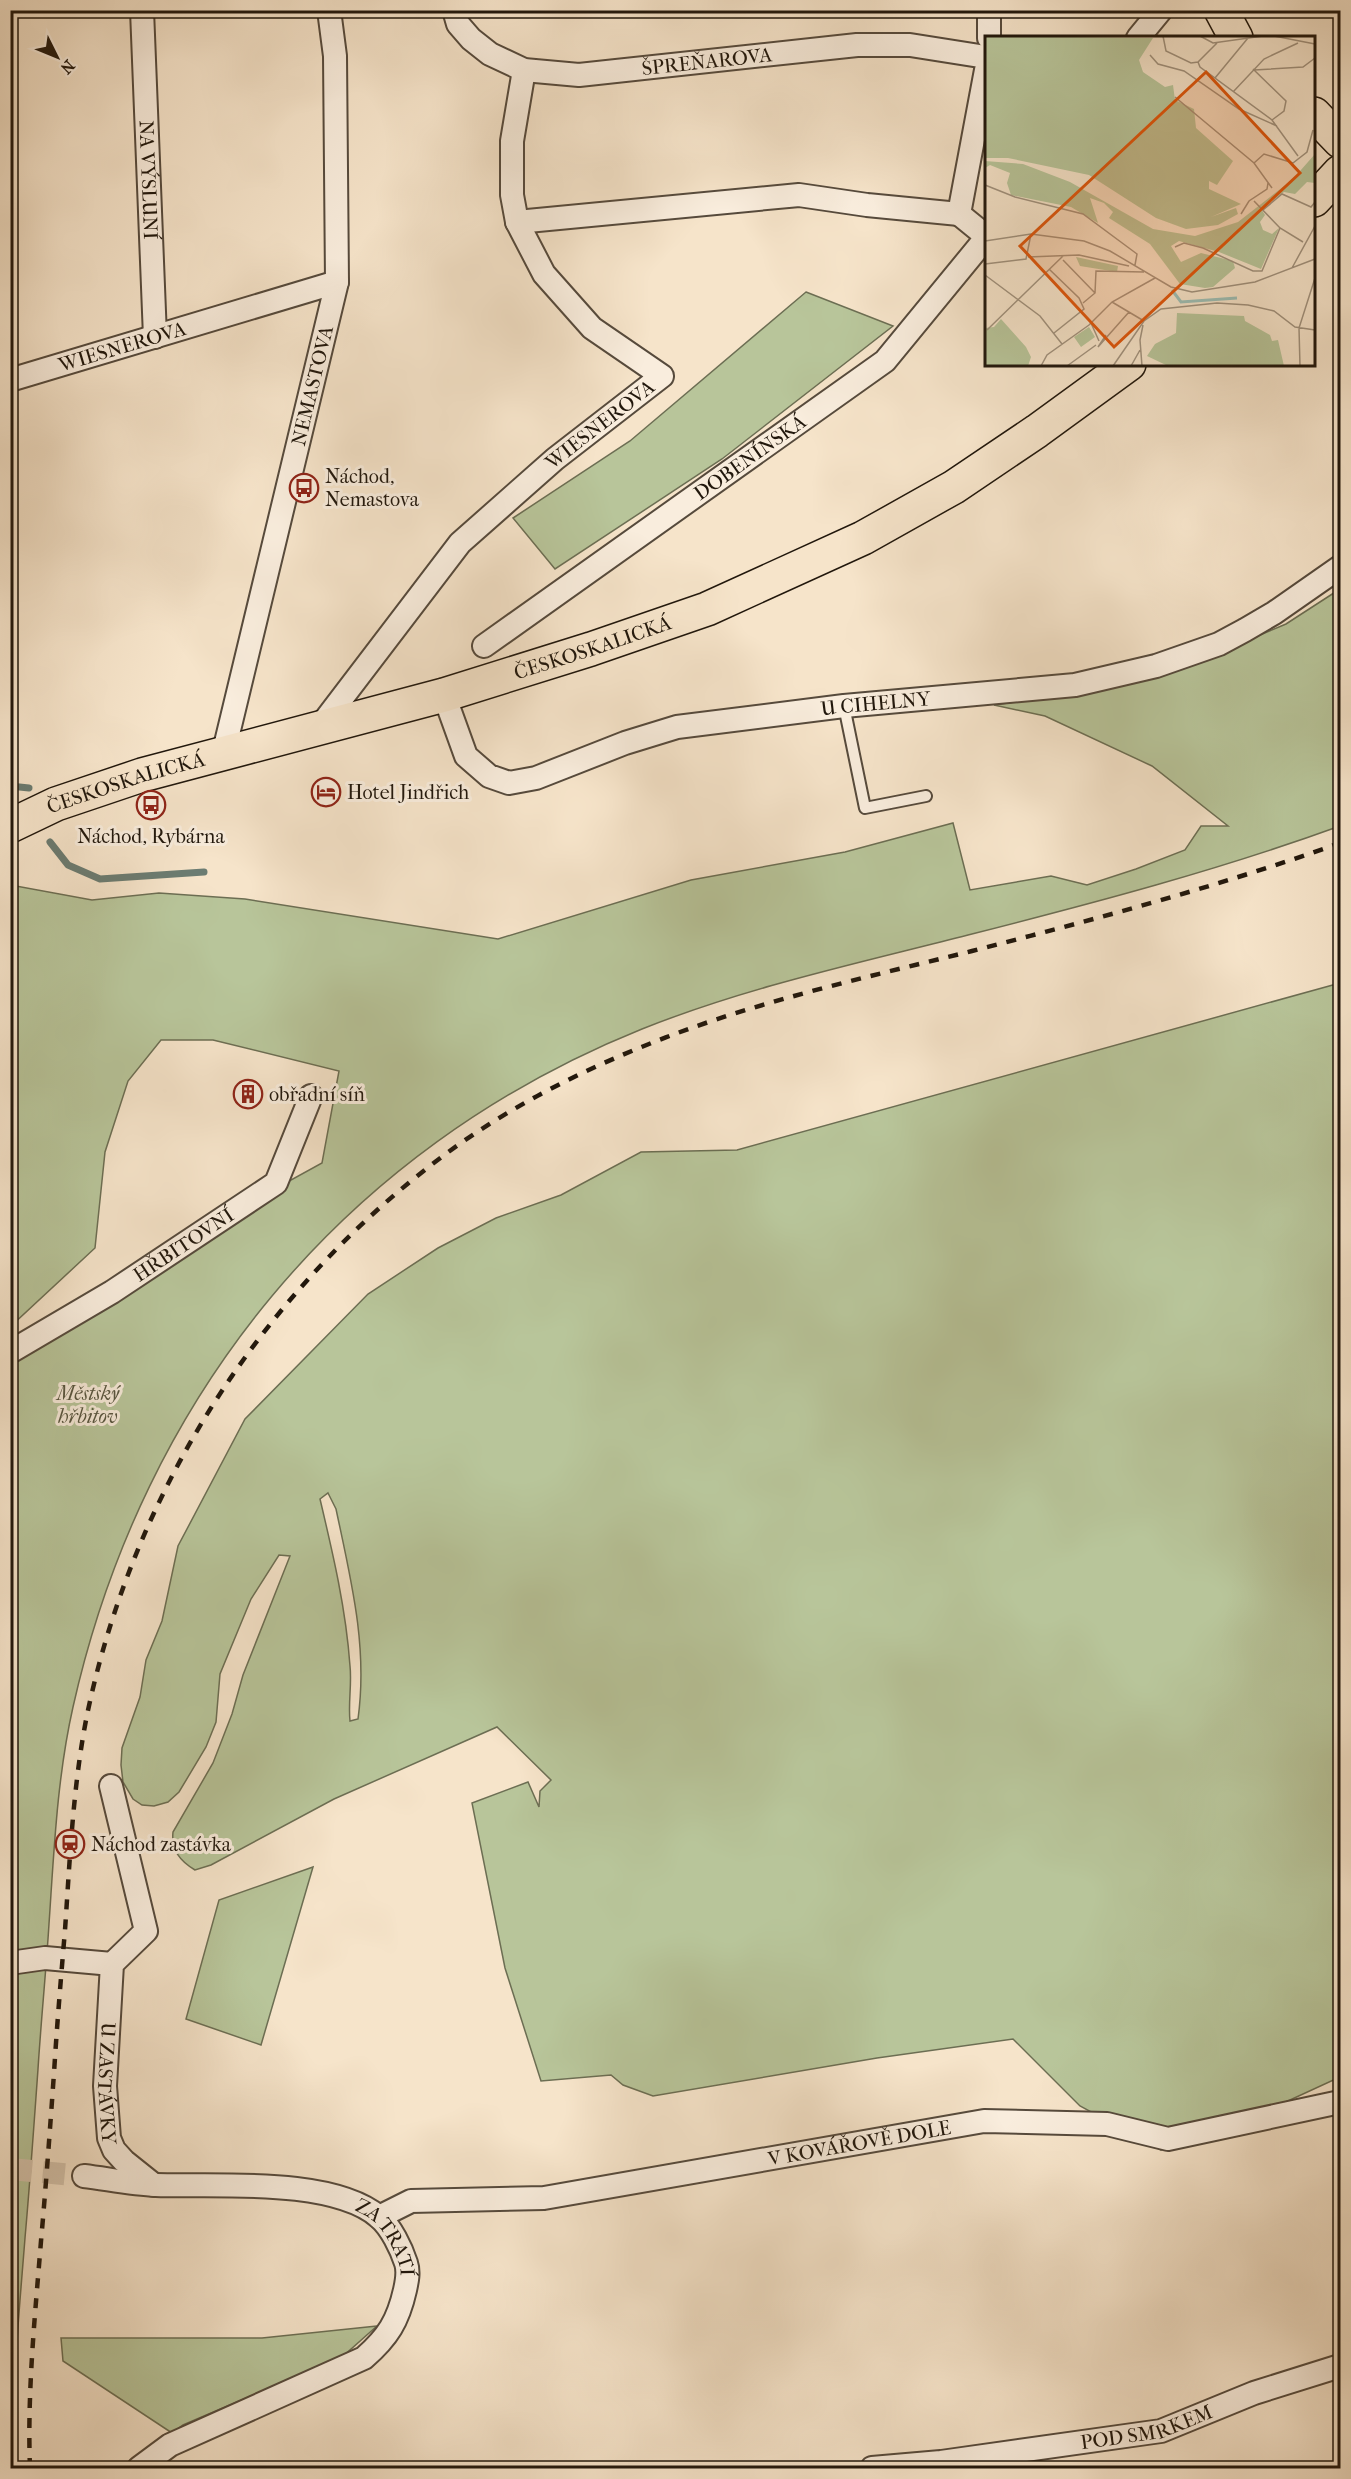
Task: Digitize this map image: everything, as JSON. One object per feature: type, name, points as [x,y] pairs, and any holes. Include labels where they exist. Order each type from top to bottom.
[{"type":"main road","points":[[1221,10],[1235,36]]},
{"type":"main road","points":[[1315,115],[1341,141]]},
{"type":"main road","points":[[1315,199],[1341,172]]},
{"type":"main road","name":"ČESKOSKALICKÁ","points":[[10,826],[56,804],[142,775],[444,695],[591,649],[707,609],[853,543],[954,487],[1046,425],[1126,366]]},
{"type":"street","name":"NEMASTOVA","points":[[223,755],[338,282],[335,56],[329,10]]},
{"type":"street","name":"ŠPREŇAROVA","points":[[454,10],[458,24],[471,39],[490,54],[524,70],[579,75],[857,45],[910,45],[985,57]]},
{"type":"street","points":[[989,10],[989,36]]},
{"type":"street","points":[[1140,36],[1161,10]]},
{"type":"street","name":"NA VÝSLUNÍ","points":[[139,14],[155,337]]},
{"type":"street","points":[[524,70],[512,141],[512,195],[517,222],[799,195],[867,205],[959,214],[985,235]]},
{"type":"street","points":[[959,214],[985,80]]},
{"type":"street","name":"WIESNEROVA","points":[[319,728],[460,543],[555,459],[662,376],[592,328],[544,274],[517,222]]},
{"type":"street","name":"DOBENÍNSKÁ","points":[[484,646],[885,361],[985,239]]},
{"type":"street","name":"WIESNEROVA","points":[[10,380],[338,282]]},
{"type":"street","name":"U CIHELNY","points":[[444,695],[466,756],[489,776],[509,783],[537,778],[625,743],[677,727],[844,706],[1075,685],[1156,666],[1218,644],[1245,630],[1341,567]]},
{"type":"street","name":"HŘBITOVNÍ","points":[[10,1352],[112,1292],[276,1183],[310,1096]]},
{"type":"street","points":[[10,1963],[45,1958],[112,1964],[146,1930],[111,1786]]},
{"type":"street","name":"U ZASTÁVKY","points":[[112,1964],[105,2086],[109,2138],[114,2150],[124,2161],[154,2185]]},
{"type":"street","name":"V KOVÁŘOVĚ DOLE","points":[[379,2217],[411,2201],[544,2198],[984,2121],[1107,2124],[1168,2139],[1341,2102]]},
{"type":"street","name":"ZA TRATÍ","points":[[84,2176],[154,2185],[243,2186],[338,2197],[357,2204],[379,2217],[395,2238],[404,2257],[408,2278],[399,2317],[380,2344],[364,2358],[170,2445],[139,2469]]},
{"type":"street","name":"POD SMRKEM","points":[[872,2469],[1161,2431],[1254,2393],[1341,2366]]},
{"type":"lane","points":[[844,706],[865,808],[926,796]]},
{"type":"green space","points":[[806,292],[893,326],[722,459],[555,569],[513,518],[630,441]]},
{"type":"green space","name":"Městský hřbitov","points":[[1340,589],[1340,826],[1156,885],[763,988],[642,1029],[535,1080],[437,1142],[349,1214],[272,1296],[205,1387],[150,1486],[105,1593],[73,1707],[68,1734],[55,1842],[16,2353],[14,2468],[10,2468],[10,1362],[240,1208],[322,1163],[339,1071],[213,1040],[161,1040],[128,1081],[105,1152],[95,1248],[11,1326],[11,889],[16,886],[92,900],[159,893],[245,899],[498,939],[691,880],[845,852],[953,823],[970,890],[1051,876],[1087,885],[1185,850],[1201,826],[1228,826],[1152,766],[1045,716],[994,705],[1077,693],[1189,665],[1286,624]]},
{"type":"green space","points":[[1340,983],[1340,2077],[1277,2106],[1177,2135],[1161,2150],[1080,2106],[1013,2039],[877,2058],[653,2096],[623,2085],[611,2075],[541,2081],[505,1968],[472,1803],[528,1782],[539,1807],[540,1791],[551,1780],[497,1727],[334,1799],[211,1865],[195,1870],[181,1859],[175,1850],[173,1832],[213,1763],[232,1714],[243,1675],[290,1556],[279,1555],[251,1599],[220,1674],[216,1722],[206,1747],[179,1792],[168,1802],[154,1806],[142,1805],[133,1799],[123,1782],[122,1748],[140,1697],[146,1660],[162,1621],[178,1546],[245,1419],[368,1294],[438,1248],[496,1218],[561,1195],[641,1152],[737,1150]],"holes":[[[328,1493],[336,1509],[352,1588],[361,1666],[358,1719],[350,1721],[348,1645],[334,1561],[320,1499]]]},
{"type":"green space","points":[[313,1867],[261,2045],[186,2019],[219,1900]]},
{"type":"green space","points":[[377,2326],[342,2357],[183,2425],[172,2433],[63,2361],[61,2338],[262,2338]]},
{"type":"waterway","points":[[10,786],[29,788]]},
{"type":"waterway","points":[[50,842],[68,865],[100,879],[204,872]]},
{"type":"tunnel","points":[[10,2169],[84,2176]]},
{"type":"railway","points":[[30,2468],[34,2326],[73,1822],[78,1768],[87,1715],[108,1633],[136,1554],[171,1478],[213,1405],[261,1336],[315,1272],[374,1213],[439,1159],[514,1109],[594,1067],[688,1029],[768,1003],[1204,888],[1340,843]]},
{"type":"place","name":"Náchod, Nemastova","points":[[304,488]]},
{"type":"place","name":"Hotel Jindřich","points":[[326,792]]},
{"type":"place","name":"Náchod, Rybárna","points":[[151,805]]},
{"type":"place","name":"obřadní síň","points":[[248,1094]]},
{"type":"place","name":"Náchod zastávka","points":[[70,1844]]}]
